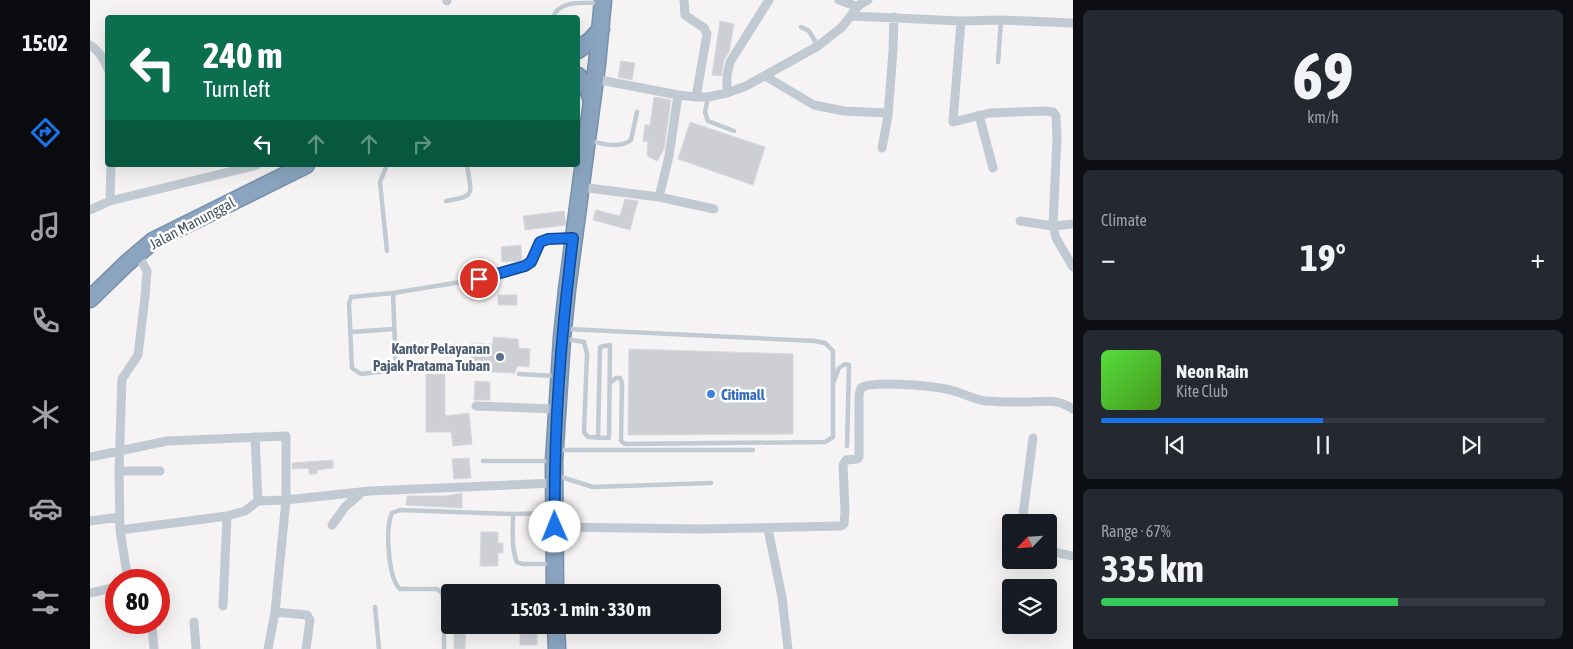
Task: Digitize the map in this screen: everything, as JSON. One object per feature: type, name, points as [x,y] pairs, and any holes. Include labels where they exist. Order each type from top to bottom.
[{"type":"highway","points":[[555,584],[555,467],[562,334],[596,72],[603,1]]},
{"type":"highway","points":[[580,48],[601,29]]},
{"type":"highway","points":[[580,78],[587,87],[592,100]]},
{"type":"highway","name":"Jalan Manunggal","points":[[90,299],[137,253],[164,234],[299,167]]},
{"type":"street","points":[[684,0],[685,15],[704,28],[707,34],[696,97]]},
{"type":"street","points":[[727,92],[730,62],[769,0]]},
{"type":"street","points":[[839,0],[853,4],[868,0]]},
{"type":"street","points":[[596,72],[678,95],[708,97],[727,92],[746,86],[818,46],[833,35],[851,16],[853,4]]},
{"type":"street","points":[[851,16],[961,21],[1001,20],[1073,23]]},
{"type":"street","points":[[882,148],[888,116],[894,17]]},
{"type":"street","points":[[961,21],[953,122],[990,113],[1038,110],[1052,112],[1056,116],[1054,226],[1056,238],[1073,267]]},
{"type":"street","points":[[90,44],[101,54],[105,63]]},
{"type":"street","points":[[765,76],[814,105],[844,111],[888,114]]},
{"type":"street","points":[[659,197],[669,156],[678,95]]},
{"type":"street","points":[[980,115],[993,168]]},
{"type":"street","points":[[110,201],[111,167]]},
{"type":"street","points":[[90,210],[110,201],[250,167]]},
{"type":"street","points":[[580,187],[659,197],[714,209]]},
{"type":"street","points":[[1020,222],[1054,226],[1073,224]]},
{"type":"street","points":[[126,569],[120,530],[119,471],[122,379],[138,355],[146,297],[147,271],[137,253]]},
{"type":"street","points":[[555,520],[768,529],[838,526],[844,524],[843,465],[846,460],[859,457],[860,395],[861,388],[866,386],[887,384],[932,387],[986,401],[1029,402],[1054,400],[1073,409]]},
{"type":"street","points":[[476,406],[557,409]]},
{"type":"street","points":[[90,457],[167,441],[286,436],[286,500],[275,612],[268,649]]},
{"type":"street","points":[[255,437],[258,500]]},
{"type":"street","points":[[1023,514],[1032,438]]},
{"type":"street","points":[[120,530],[227,516],[245,511],[258,500],[286,500],[361,493],[555,467]]},
{"type":"street","points":[[119,471],[160,471]]},
{"type":"street","points":[[332,525],[345,507],[361,493]]},
{"type":"street","points":[[223,606],[227,516]]},
{"type":"street","points":[[90,522],[120,517]]},
{"type":"street","points":[[768,529],[782,597],[788,649]]},
{"type":"street","points":[[1058,553],[1073,556]]},
{"type":"street","points":[[90,593],[105,590]]},
{"type":"street","points":[[275,612],[306,615],[309,617],[306,649]]},
{"type":"street","points":[[194,622],[196,649]]},
{"type":"street","points":[[153,634],[154,649]]},
{"type":"lane","points":[[554,15],[558,7],[566,3],[603,1]]},
{"type":"lane","points":[[998,62],[1001,20]]},
{"type":"lane","points":[[801,27],[809,31],[818,46]]},
{"type":"lane","points":[[708,97],[705,112],[708,121],[734,131]]},
{"type":"lane","points":[[586,140],[619,146],[627,143],[631,140],[637,112]]},
{"type":"lane","points":[[387,167],[380,182],[387,251]]},
{"type":"lane","points":[[446,202],[466,198],[469,194],[467,167]]},
{"type":"lane","points":[[421,371],[396,370],[364,374],[354,371],[352,368],[349,304],[351,297],[393,293],[479,279],[522,268],[531,262],[540,242],[548,239],[573,238]]},
{"type":"lane","points":[[393,293],[396,370]]},
{"type":"lane","points":[[351,332],[394,329]]},
{"type":"lane","points":[[562,334],[815,341],[825,343],[833,350],[833,437],[825,442],[625,444],[621,441]]},
{"type":"lane","points":[[562,334],[584,342],[587,354],[584,432],[588,437],[598,438],[609,438],[610,345],[600,347],[598,438]]},
{"type":"lane","points":[[833,384],[839,368],[845,364],[850,365],[847,446]]},
{"type":"lane","points":[[519,374],[559,376]]},
{"type":"lane","points":[[610,383],[616,378],[620,378],[622,383],[620,450]]},
{"type":"lane","points":[[483,461],[555,467],[620,450],[754,450]]},
{"type":"lane","points":[[555,467],[582,484],[594,487],[712,483]]},
{"type":"lane","points":[[444,649],[444,603],[442,593],[437,590],[400,589],[394,581],[388,521],[392,513],[400,510],[513,514],[555,520]]},
{"type":"lane","points":[[513,514],[515,558],[517,562],[523,564],[555,564]]},
{"type":"lane","points":[[375,607],[379,649]]},
{"type":"building","points":[[720,21],[734,24],[729,52],[724,60],[721,76],[712,75]]},
{"type":"building","points":[[621,61],[635,63],[632,80],[618,77]]},
{"type":"building","points":[[654,97],[671,100],[664,149],[657,161],[647,156],[648,142],[643,141],[645,125],[650,125]]},
{"type":"building","points":[[690,122],[765,147],[753,185],[678,159]]},
{"type":"building","points":[[625,199],[638,201],[630,230],[593,220],[596,210],[620,216]]},
{"type":"building","points":[[564,211],[566,225],[525,230],[523,216]]},
{"type":"building","points":[[521,245],[522,261],[502,262],[501,247]]},
{"type":"building","points":[[498,295],[517,295],[517,305],[498,305]]},
{"type":"building","name":"Kantor Pelayanan Pajak Pratama Tuban","points":[[493,337],[518,339],[519,348],[530,349],[529,367],[517,366],[515,373],[491,372],[491,366],[470,366],[471,343],[493,344]]},
{"type":"building","name":"Citimall","points":[[629,349],[793,354],[793,434],[628,435]]},
{"type":"building","points":[[426,374],[445,374],[445,416],[469,413],[472,444],[453,446],[451,432],[426,432]]},
{"type":"building","points":[[475,381],[490,382],[490,400],[474,400]]},
{"type":"building","points":[[469,458],[471,478],[454,479],[452,459]]},
{"type":"building","points":[[333,460],[333,468],[317,470],[317,474],[309,474],[309,468],[292,469],[292,463]]},
{"type":"building","points":[[462,493],[462,508],[406,505],[407,496],[446,496]]},
{"type":"building","points":[[481,532],[498,532],[498,543],[503,543],[503,553],[498,553],[498,566],[480,566]]},
{"type":"building","points":[[454,634],[466,634],[465,649],[454,649]]},
{"type":"building","points":[[520,634],[537,634],[537,645],[520,645]]},
{"type":"place","name":"Kantor Pelayanan Pajak Pratama Tuban","points":[[500,357]]},
{"type":"place","name":"Citimall","points":[[711,394]]},
{"type":"route","points":[[479,279],[522,268],[531,262],[540,242],[548,239],[573,238],[562,338],[555,440],[555,527]]}]
